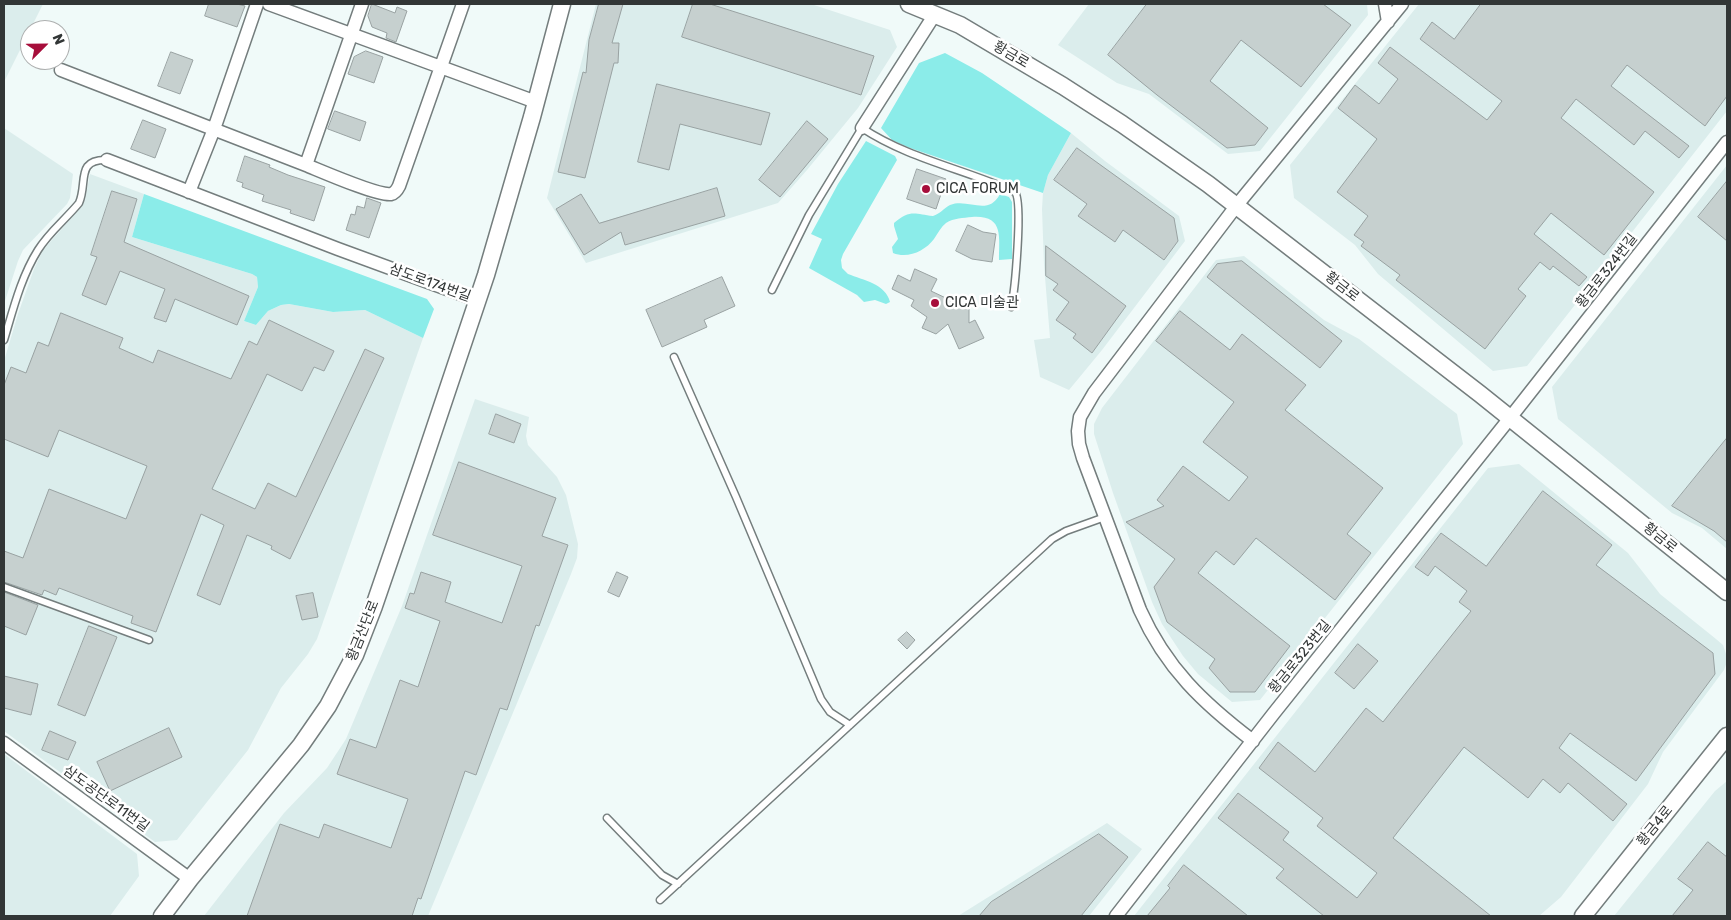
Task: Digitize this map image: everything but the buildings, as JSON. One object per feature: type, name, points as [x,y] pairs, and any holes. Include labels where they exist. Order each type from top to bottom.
[{"type":"street","points":[[189,192],[214,129],[257,4]]},
{"type":"street","points":[[269,4],[536,102]]},
{"type":"street","points":[[306,165],[362,4]]},
{"type":"street","points":[[61,70],[383,194],[395,192],[399,186],[463,4]]},
{"type":"street","name":"삼도로174번길","points":[[107,160],[477,300],[536,102],[562,4]]},
{"type":"street","name":"황금로","points":[[909,4],[960,25],[1070,90],[1237,205],[1510,418],[1727,592]]},
{"type":"street","points":[[1385,4],[1388,22]]},
{"type":"street","points":[[1253,741],[1196,693],[1176,671],[1156,643],[1140,610],[1079,444],[1080,417],[1094,393],[1237,205],[1402,4]]},
{"type":"street","points":[[862,128],[934,14]]},
{"type":"street","name":"황금로324번길","points":[[1510,418],[1727,142]]},
{"type":"street","name":"황금산단로","points":[[162,916],[190,879],[301,746],[328,706],[355,654],[374,606],[477,300]]},
{"type":"street","name":"황금로323번길","points":[[1116,916],[1510,418]]},
{"type":"street","name":"황금4로","points":[[1583,916],[1727,736]]},
{"type":"street","name":"삼도공단로11번길","points":[[4,743],[190,879]]},
{"type":"lane","points":[[772,290],[809,216],[862,128],[908,153],[1016,192],[1018,198],[1018,233],[1015,290],[1011,307]]},
{"type":"lane","points":[[4,340],[38,248],[79,203],[88,165],[92,161],[107,160]]},
{"type":"lane","points":[[674,357],[736,497],[821,699],[830,712],[850,725]]},
{"type":"lane","points":[[660,900],[1052,538],[1105,517]]},
{"type":"lane","points":[[4,587],[149,640]]},
{"type":"lane","points":[[607,818],[662,875],[678,884]]},
{"type":"shaded area","points":[[4,4],[43,4],[35,20],[20,20],[20,50],[4,82]]},
{"type":"shaded area","points":[[596,4],[811,4],[890,30],[897,47],[858,108],[778,203],[586,263],[547,198]]},
{"type":"shaded area","points":[[1089,4],[1226,4],[1229,6],[1231,4],[1367,4],[1368,15],[1260,151],[1228,154],[1149,94],[1117,83],[1058,45]]},
{"type":"shaded area","points":[[1419,4],[1727,4],[1727,111],[1527,366],[1493,371],[1378,274],[1355,245],[1294,198],[1290,165]]},
{"type":"shaded area","points":[[945,53],[982,73],[1071,133],[1048,175],[1043,193],[910,148],[892,140],[881,128],[919,63]]},
{"type":"shaded area","points":[[4,128],[73,174],[70,198],[67,204],[23,250],[4,304]]},
{"type":"shaded area","points":[[1071,133],[1179,216],[1185,241],[1069,390],[1040,377],[1034,340],[1050,338],[1044,265],[1043,193],[1048,175]]},
{"type":"shaded area","points":[[866,141],[895,156],[897,160],[841,260],[842,268],[848,274],[873,284],[884,291],[890,302],[886,304],[875,300],[864,302],[857,295],[809,268],[822,239],[811,234],[838,184]]},
{"type":"shaded area","points":[[1727,165],[1727,549],[1702,528],[1672,513],[1558,419],[1552,387]]},
{"type":"shaded area","points":[[90,174],[144,194],[132,237],[257,277],[258,287],[244,321],[256,325],[268,311],[281,305],[289,304],[333,312],[365,310],[423,338],[317,639],[308,654],[281,688],[248,750],[177,840],[155,842],[4,731],[4,361],[34,269],[43,250],[82,206]]},
{"type":"shaded area","points":[[144,194],[427,299],[434,309],[423,338],[365,310],[333,312],[289,304],[281,305],[268,311],[256,325],[244,321],[258,287],[257,277],[132,237]]},
{"type":"shaded area","points":[[1000,194],[1009,197],[1012,202],[1012,259],[999,260],[998,229],[995,223],[982,217],[959,218],[946,223],[926,247],[916,253],[899,255],[893,253],[892,247],[898,239],[894,223],[904,216],[913,213],[933,216],[950,205],[957,203],[984,206],[995,201]]},
{"type":"shaded area","points":[[1244,256],[1324,320],[1359,339],[1457,414],[1463,444],[1260,700],[1232,702],[1198,674],[1183,656],[1162,624],[1152,602],[1113,493],[1094,434],[1094,424],[1102,408],[1216,260]]},
{"type":"shaded area","points":[[475,399],[529,417],[526,436],[528,445],[557,477],[566,495],[578,544],[577,558],[428,916],[204,916],[284,813],[327,768],[346,739],[402,606]]},
{"type":"shaded area","points":[[1519,464],[1628,553],[1660,594],[1723,645],[1727,662],[1724,670],[1663,752],[1648,784],[1561,897],[1539,916],[1134,916],[1488,468]]},
{"type":"shaded area","points":[[4,754],[137,854],[139,876],[110,916],[4,916]]},
{"type":"shaded area","points":[[1727,781],[1727,916],[1614,916],[1715,791]]},
{"type":"shaded area","points":[[1107,823],[1142,849],[1089,916],[958,916]]},
{"type":"place","name":"CICA FORUM","points":[[926,189]]},
{"type":"place","name":"CICA 미술관","points":[[935,303]]}]
